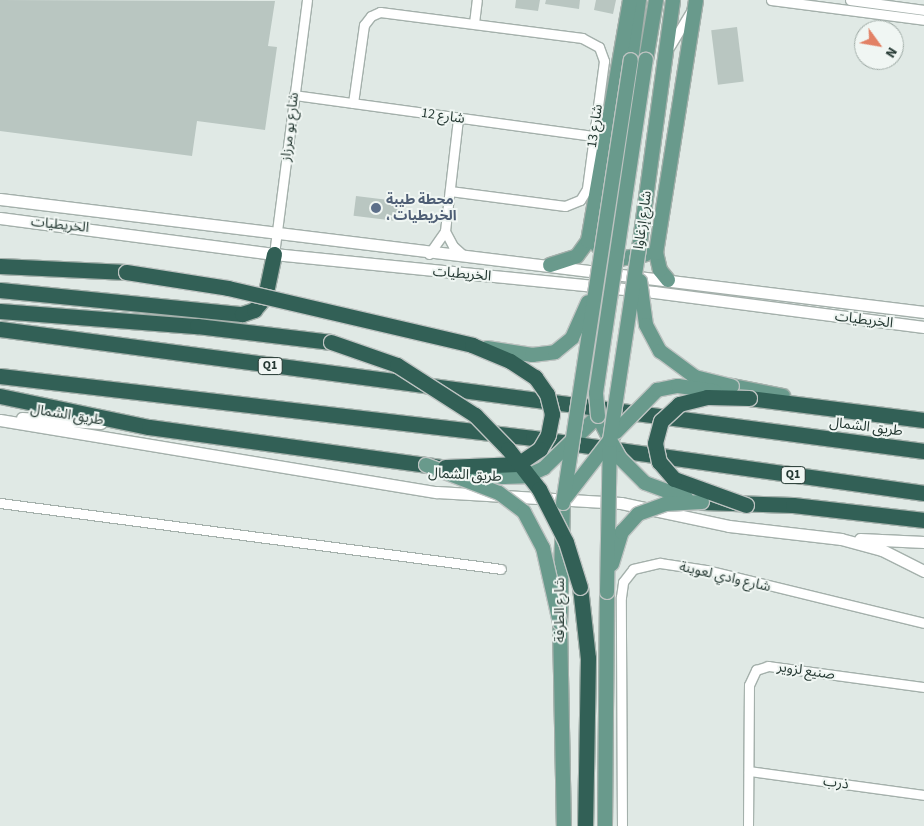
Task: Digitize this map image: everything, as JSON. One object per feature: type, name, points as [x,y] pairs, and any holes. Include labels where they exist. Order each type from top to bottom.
[{"type":"highway","points":[[0,290],[242,314],[254,310],[265,297],[274,254]]},
{"type":"highway","points":[[0,266],[126,272],[228,288],[472,345],[510,361],[535,377],[549,400],[551,425],[543,445],[518,464],[445,467],[301,450],[149,427],[0,396]]},
{"type":"highway","points":[[0,311],[198,326],[331,342],[397,365],[475,415],[522,464],[555,518],[574,565],[586,622],[585,826]]},
{"type":"highway","name":"طريق الشمال","points":[[0,330],[924,451]]},
{"type":"highway","name":"Q1","points":[[0,376],[523,437],[924,493]]},
{"type":"highway","points":[[746,505],[674,479],[659,462],[655,443],[661,421],[679,404],[707,397],[795,401],[843,410],[924,420]]},
{"type":"highway","points":[[702,502],[746,505],[793,504],[924,520]]},
{"type":"main road","points":[[550,265],[582,252],[590,231],[630,0]]},
{"type":"main road","points":[[472,345],[538,355],[559,350],[575,334],[598,275],[639,0]]},
{"type":"main road","points":[[656,0],[596,393],[598,416],[625,464],[645,483],[668,494],[702,502]]},
{"type":"main road","name":"شارع إزغاوا","points":[[610,440],[674,0]]},
{"type":"main road","points":[[668,280],[658,265],[658,242],[697,1]]},
{"type":"main road","name":"الخريطيات","points":[[0,199],[277,232],[429,254],[550,265],[924,312]]},
{"type":"main road","name":"الخريطيات","points":[[0,218],[274,254],[598,285],[924,327]]},
{"type":"main road","points":[[590,231],[601,252],[619,259],[644,255],[658,242]]},
{"type":"main road","points":[[639,249],[646,325],[668,360],[705,381],[795,401]]},
{"type":"main road","points":[[0,259],[94,269]]},
{"type":"main road","name":"شارع الطرفة","points":[[564,826],[560,638],[563,503],[598,275]]},
{"type":"main road","points":[[445,467],[494,476],[521,477],[544,468],[598,416],[613,396],[621,369]]},
{"type":"main road","points":[[563,503],[610,440],[646,398],[665,388],[749,398]]},
{"type":"main road","points":[[0,419],[149,427]]},
{"type":"main road","name":"طريق الشمال","points":[[0,419],[437,492],[621,503],[729,526],[841,539],[882,550],[924,571]]},
{"type":"main road","points":[[605,826],[610,440]]},
{"type":"main road","points":[[426,466],[499,493],[524,512],[543,548],[560,623]]},
{"type":"main road","points":[[607,592],[619,539],[631,520],[659,505],[702,502]]},
{"type":"main road","points":[[841,539],[924,542]]},
{"type":"street","name":"شارع بو مرزاز","points":[[274,254],[307,0]]},
{"type":"street","points":[[474,23],[478,0]]},
{"type":"street","points":[[771,0],[824,3],[924,20]]},
{"type":"street","points":[[850,0],[924,10]]},
{"type":"street","points":[[665,59],[697,1]]},
{"type":"street","name":"شارع 13","points":[[353,103],[363,32],[370,16],[392,12],[474,23],[582,38],[599,47],[604,61],[592,136],[587,189],[574,204],[450,191]]},
{"type":"street","name":"شارع 12","points":[[294,95],[592,136]]},
{"type":"street","name":"الخريطيات","points":[[429,254],[445,231],[458,118]]},
{"type":"street","name":"الخريطيات","points":[[445,231],[453,246],[466,257]]},
{"type":"street","points":[[0,504],[501,569]]},
{"type":"street","name":"شارع وادي لعوينة","points":[[622,826],[622,597],[623,582],[634,569],[660,563],[708,570],[924,623]]},
{"type":"street","name":"صنيع لزوير","points":[[748,826],[749,685],[760,668],[924,687]]},
{"type":"street","name":"ذرب","points":[[749,771],[924,795]]},
{"type":"building","points":[[0,0],[275,1],[268,46],[277,47],[265,130],[197,121],[192,156],[0,131]]},
{"type":"building","points":[[516,0],[540,0],[538,11],[515,8]]},
{"type":"building","points":[[546,0],[580,0],[579,9],[545,4]]},
{"type":"building","points":[[596,0],[616,0],[613,14],[594,10]]},
{"type":"building","points":[[737,27],[744,82],[718,85],[711,30]]},
{"type":"building","name":"محطة طيبة ، الخريطيات","points":[[356,196],[399,201],[396,221],[354,216]]},
{"type":"place","name":"محطة طيبة ، الخريطيات","points":[[376,208]]}]
